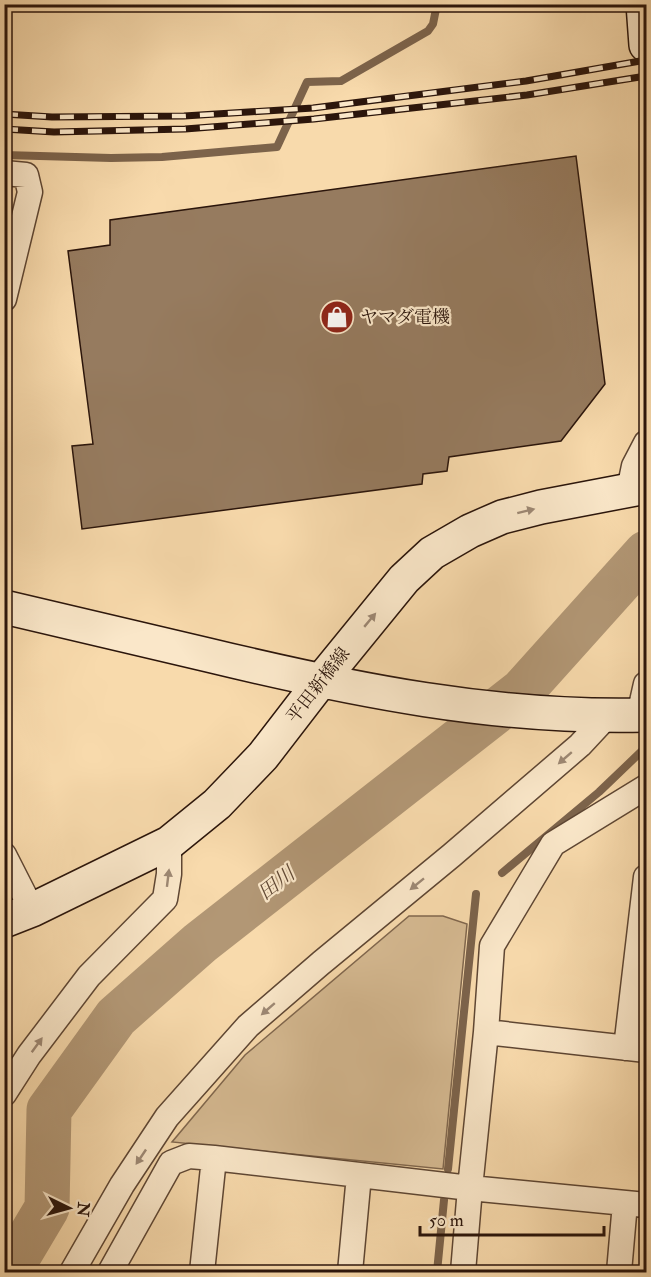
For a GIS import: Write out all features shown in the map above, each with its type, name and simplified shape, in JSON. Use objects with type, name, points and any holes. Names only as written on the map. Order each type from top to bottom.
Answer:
[{"type":"main road","points":[[643,4],[646,45]]},
{"type":"main road","name":"平田新橋線","points":[[18,916],[170,843],[217,804],[263,756],[320,681],[404,579],[432,553],[470,531],[502,517],[540,507],[638,488]]},
{"type":"main road","points":[[4,607],[320,681],[399,696],[483,709],[602,716],[643,715]]},
{"type":"street","points":[[4,173],[26,175],[30,192],[4,299]]},
{"type":"street","points":[[638,488],[634,466],[646,443]]},
{"type":"street","points":[[643,715],[646,684]]},
{"type":"street","points":[[72,1272],[122,1185],[167,1117],[248,1026],[580,745],[602,716]]},
{"type":"street","points":[[463,1272],[492,946],[554,844],[646,787]]},
{"type":"street","points":[[4,1094],[29,1055],[89,976],[165,899],[170,843]]},
{"type":"street","points":[[4,855],[18,916]]},
{"type":"street","points":[[486,1032],[636,1049],[646,877]]},
{"type":"street","points":[[110,1272],[171,1163],[189,1156],[470,1188],[636,1204],[619,1272]]},
{"type":"street","points":[[202,1272],[214,1158]]},
{"type":"street","points":[[350,1272],[359,1175]]},
{"type":"shaded area","points":[[409,916],[443,916],[467,924],[443,1169],[172,1142],[245,1055]]},
{"type":"building","name":"ヤマダ電機","points":[[576,156],[605,384],[561,441],[449,457],[447,471],[423,474],[422,484],[82,529],[72,446],[93,444],[68,251],[110,245],[110,220]]},
{"type":"waterway","points":[[4,155],[162,157],[277,147],[307,82],[341,81],[428,31],[433,24],[437,4]]},
{"type":"waterway","name":"田川","points":[[9,1272],[47,1208],[49,1110],[116,1017],[200,943],[522,691],[646,553]]},
{"type":"waterway","points":[[502,873],[599,792],[646,747]]},
{"type":"waterway","points":[[448,1169],[476,894]]},
{"type":"waterway","points":[[437,1272],[444,1200]]},
{"type":"railway","points":[[4,114],[52,117],[184,116],[313,108],[526,81],[646,60]]},
{"type":"railway","points":[[4,129],[54,132],[185,129],[314,119],[527,95],[646,76]]},
{"type":"place","name":"ヤマダ電機","points":[[337,317]]}]
